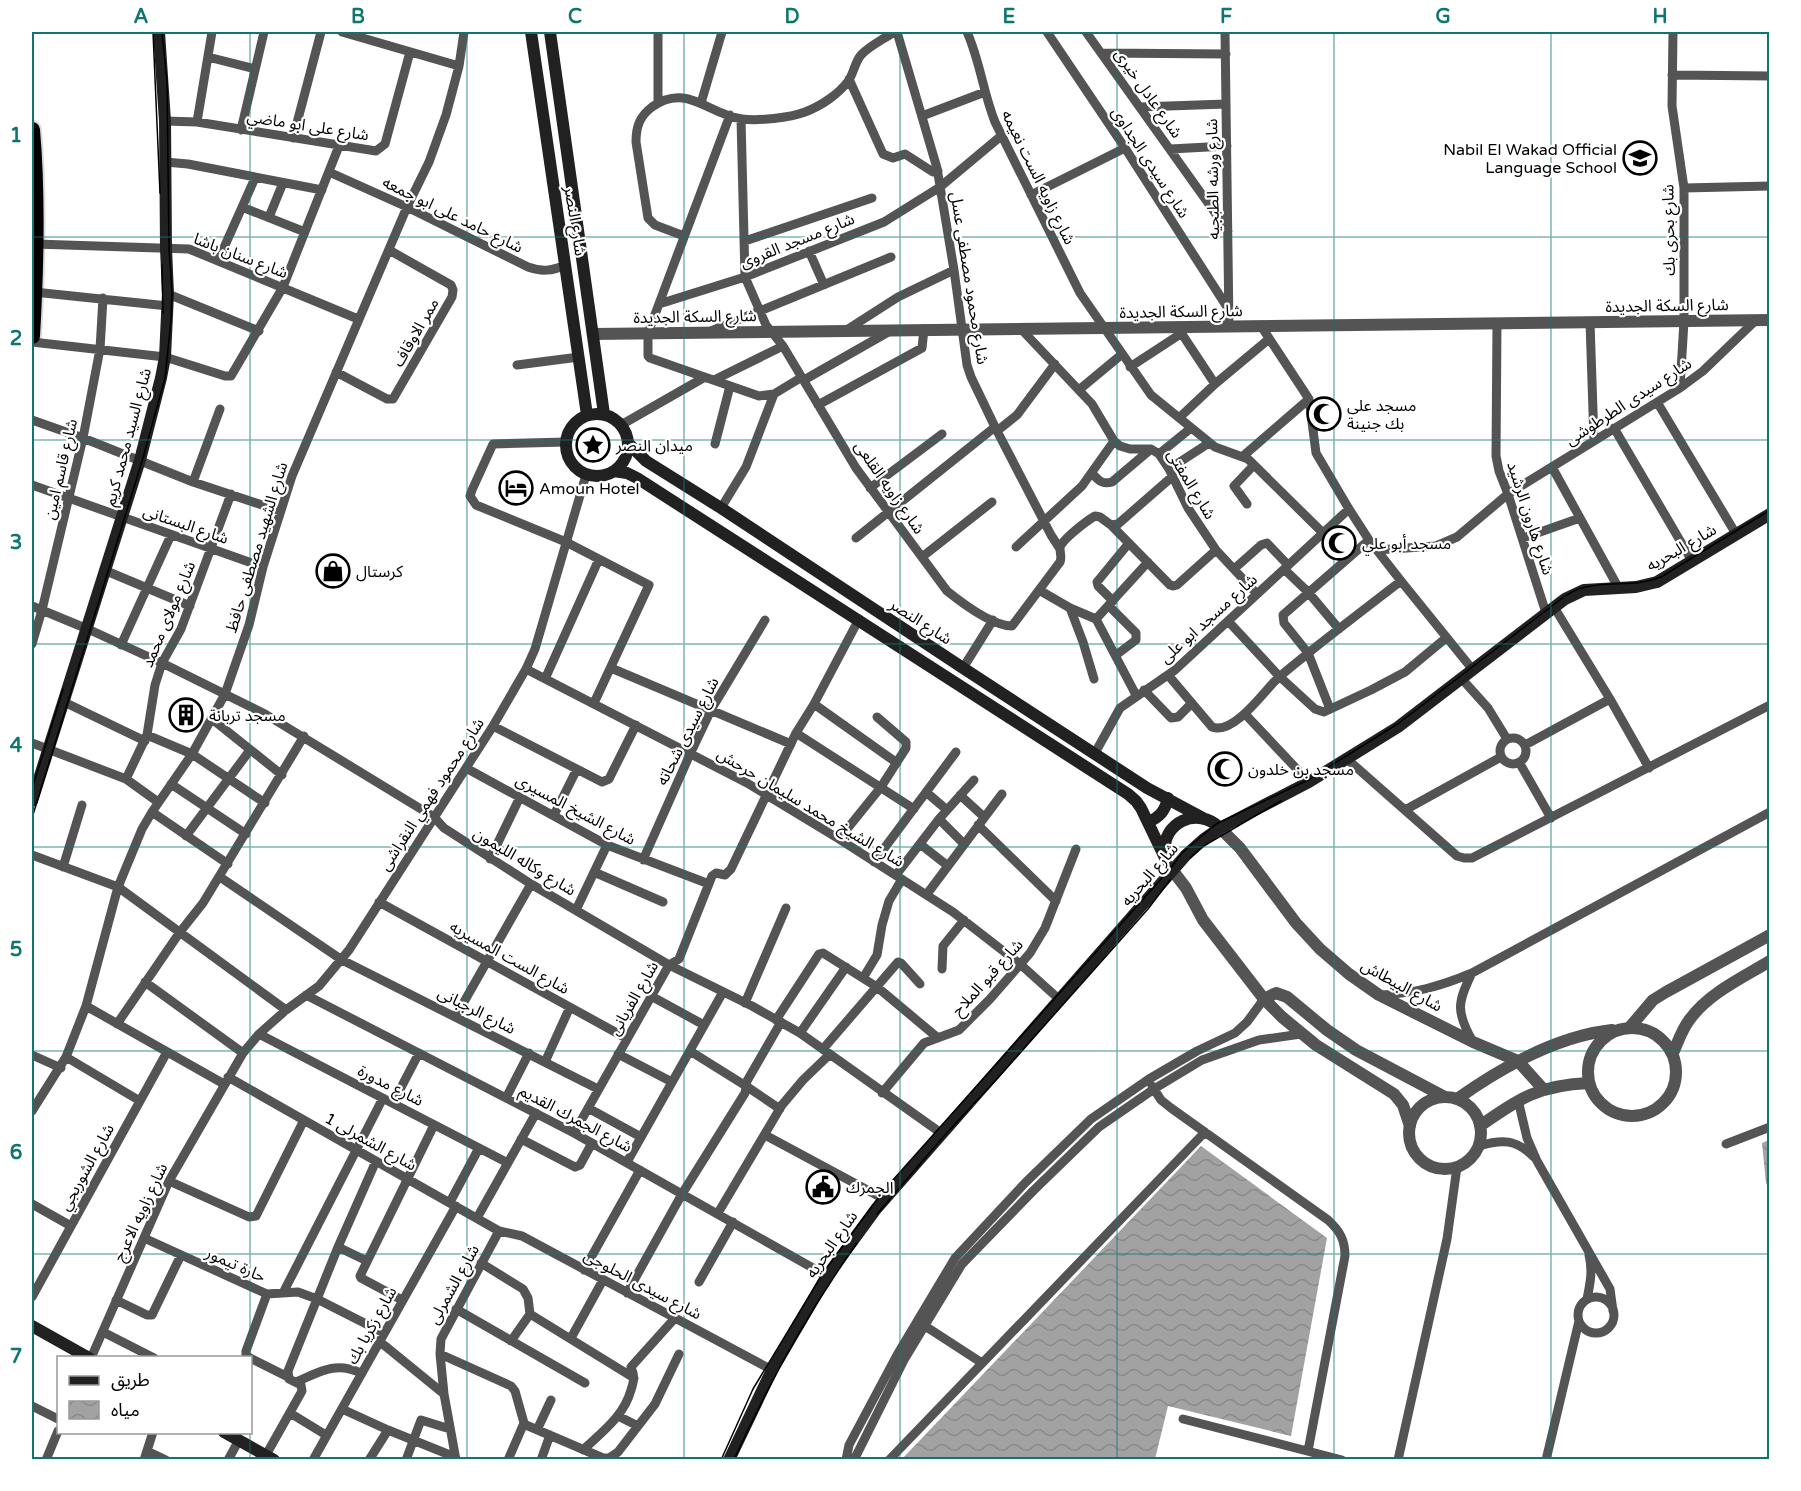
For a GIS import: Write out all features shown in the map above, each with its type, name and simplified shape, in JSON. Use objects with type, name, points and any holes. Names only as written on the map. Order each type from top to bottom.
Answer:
[{"type":"highway","points":[[32,130],[36,244],[32,336]]},
{"type":"main road","name":"شارع السيد محمد كريم","points":[[32,801],[140,460],[165,357],[168,300],[165,121],[159,32]]},
{"type":"main road","name":"شارع النصر","points":[[531,32],[587,415]]},
{"type":"main road","name":"شارع النصر","points":[[550,32],[604,414]]},
{"type":"main road","points":[[604,414],[616,420],[626,434],[628,443],[625,459],[614,471],[601,477],[586,475],[577,470],[566,453],[568,434],[579,419],[587,415],[604,414]]},
{"type":"main road","name":"شارع النصر","points":[[628,443],[646,461],[1147,788],[1209,819],[1221,828]]},
{"type":"main road","name":"شارع النصر","points":[[614,471],[637,478],[1128,794],[1136,801],[1166,860],[1177,876]]},
{"type":"main road","name":"شارع البحريه","points":[[729,1460],[772,1370],[827,1276],[884,1199],[1060,1000],[1177,876],[1186,855],[1199,843],[1221,828],[1309,782],[1400,726],[1565,599],[1584,590],[1650,585],[1770,514]]},
{"type":"main road","points":[[1148,822],[1162,814],[1168,798]]},
{"type":"main road","points":[[1166,860],[1164,850],[1169,832],[1184,820],[1193,817],[1203,818]]},
{"type":"main road","points":[[32,1326],[86,1356]]},
{"type":"main road","points":[[228,1434],[270,1457]]},
{"type":"street","points":[[197,122],[212,32]]},
{"type":"street","points":[[241,130],[264,32]]},
{"type":"street","points":[[293,138],[321,32]]},
{"type":"street","points":[[342,32],[459,66]]},
{"type":"street","name":"شارع الشهيد مصطفى حافظ","points":[[32,1111],[61,1068],[86,1006],[118,887],[142,829],[192,753],[225,694],[249,625],[263,567],[292,476],[358,319],[429,162],[446,115],[459,66],[464,32]]},
{"type":"street","points":[[657,103],[658,32]]},
{"type":"street","points":[[701,103],[722,32]]},
{"type":"street","points":[[684,236],[655,225],[646,214],[636,142],[636,131],[644,113],[657,103],[672,98],[685,98],[741,119],[778,118],[805,112],[828,100],[849,79],[861,54],[896,32]]},
{"type":"street","name":"شارع محمود مصطفى عسل","points":[[896,32],[938,171],[969,371],[1044,523],[1060,549]]},
{"type":"street","name":"شارع زاويه الست نعيمه","points":[[967,32],[976,52],[988,106],[1001,136],[1080,293],[1121,355],[1151,395],[1209,443],[1242,457],[1254,465],[1323,533]]},
{"type":"street","name":"شارع سيدى الجداوى","points":[[1047,32],[1229,310]]},
{"type":"street","name":"شارع عادل خيرى","points":[[1086,32],[1228,231]]},
{"type":"street","name":"شارع ورشه الطبجيه","points":[[1225,32],[1229,326]]},
{"type":"street","name":"شارع بحرى بك","points":[[1674,32],[1672,106],[1684,188],[1684,321],[1680,388]]},
{"type":"street","name":"شارع على ابو ماضي","points":[[165,121],[197,122],[376,151],[385,144],[410,52]]},
{"type":"street","points":[[1101,53],[1226,54]]},
{"type":"street","points":[[208,57],[255,69]]},
{"type":"street","points":[[1672,75],[1770,76]]},
{"type":"street","points":[[849,79],[883,154],[893,158],[905,154],[933,171],[938,171]]},
{"type":"street","points":[[922,116],[985,92]]},
{"type":"street","points":[[1140,107],[1226,104]]},
{"type":"street","points":[[730,115],[648,333],[650,358],[759,396],[774,394],[892,330]]},
{"type":"street","points":[[741,119],[745,277]]},
{"type":"street","name":"شارع مسجد القروى","points":[[658,304],[745,277],[884,222],[940,187],[1001,136]]},
{"type":"street","points":[[32,342],[165,357],[230,377],[284,287],[339,146]]},
{"type":"street","points":[[1170,149],[1227,146]]},
{"type":"street","points":[[1031,195],[1125,148]]},
{"type":"street","points":[[165,162],[188,164],[322,190]]},
{"type":"street","name":"شارع حامد على ابو جمعه","points":[[329,172],[407,207],[528,267],[548,271],[566,265]]},
{"type":"street","points":[[218,261],[255,178]]},
{"type":"street","points":[[269,217],[283,183]]},
{"type":"street","points":[[1684,188],[1770,186]]},
{"type":"street","points":[[744,241],[872,198]]},
{"type":"street","points":[[242,207],[305,232]]},
{"type":"street","name":"شارع سنان باشا","points":[[36,244],[189,249],[358,319]]},
{"type":"street","name":"ممر الاوقاف","points":[[336,372],[387,399],[393,399],[452,297],[451,285],[389,250]]},
{"type":"street","points":[[809,251],[824,285]]},
{"type":"street","points":[[706,333],[891,257]]},
{"type":"street","points":[[845,331],[898,297],[954,270]]},
{"type":"street","name":"شارع زاويه القلعى","points":[[745,277],[766,325],[783,346],[856,468],[947,591],[1006,626],[1014,624],[1039,590]]},
{"type":"street","points":[[34,292],[103,298],[168,300],[259,331]]},
{"type":"street","name":"شارع قاسم امين","points":[[32,644],[83,438],[100,349],[103,298]]},
{"type":"street","name":"شارع السكة الجديدة","points":[[593,334],[924,329],[1180,330],[1229,326],[1770,320]]},
{"type":"street","name":"شارع سيدى الطرطوشى","points":[[1377,550],[1436,546],[1457,537],[1509,494],[1680,388],[1703,371],[1755,321]]},
{"type":"street","points":[[1590,322],[1594,441]]},
{"type":"street","name":"شارع هارون الرشيد","points":[[1497,323],[1496,456],[1499,471],[1550,610],[1610,699],[1649,768]]},
{"type":"street","points":[[1261,326],[1309,399],[1316,453],[1349,509],[1369,540],[1473,670]]},
{"type":"street","points":[[818,405],[922,348],[924,329]]},
{"type":"street","points":[[1016,547],[1082,486],[1114,441],[1096,409],[1080,389],[1021,329]]},
{"type":"street","points":[[1130,367],[1180,330],[1215,384]]},
{"type":"street","points":[[1179,418],[1215,384],[1269,339]]},
{"type":"street","points":[[714,380],[783,346]]},
{"type":"street","points":[[1080,389],[1121,355]]},
{"type":"street","points":[[517,365],[579,357]]},
{"type":"street","points":[[856,538],[1017,415],[1055,364]]},
{"type":"street","points":[[621,425],[705,377]]},
{"type":"street","points":[[715,444],[730,386]]},
{"type":"street","points":[[721,508],[746,467],[774,394]]},
{"type":"street","points":[[1242,457],[1309,399]]},
{"type":"street","points":[[1657,402],[1736,534]]},
{"type":"street","points":[[193,482],[220,409]]},
{"type":"street","points":[[32,420],[193,482],[280,511]]},
{"type":"street","points":[[1092,473],[1099,481],[1112,482],[1191,428]]},
{"type":"street","points":[[1614,428],[1692,561]]},
{"type":"street","points":[[870,488],[942,434]]},
{"type":"street","name":"شارع المفتى","points":[[1114,441],[1130,449],[1155,451],[1171,472],[1188,508],[1216,550],[1257,594]]},
{"type":"street","points":[[566,442],[494,444],[470,493],[473,502],[566,542],[649,585],[594,703]]},
{"type":"street","points":[[1111,525],[1118,524],[1171,472],[1209,443]]},
{"type":"street","points":[[1246,504],[1234,486],[1254,465]]},
{"type":"street","points":[[1552,467],[1618,587]]},
{"type":"street","name":"شارع محمود فهمي النقراشى","points":[[226,1080],[243,1053],[259,1034],[286,1010],[319,986],[342,960],[493,726],[535,649],[586,475]]},
{"type":"street","name":"شارع البستانى","points":[[32,485],[263,567]]},
{"type":"street","name":"شارع مولاى محمد","points":[[126,779],[146,738],[155,685],[162,663],[181,629],[231,494]]},
{"type":"street","points":[[922,557],[992,502]]},
{"type":"street","name":"شارع مسجد ابو على","points":[[1095,753],[1120,708],[1168,675],[1349,509]]},
{"type":"street","points":[[1192,703],[1178,717],[1171,718],[1140,693],[1096,618],[1070,608],[1039,590],[1062,559],[1060,549],[1062,543],[1093,517],[1100,517],[1111,525],[1173,586],[1177,585],[1216,550]]},
{"type":"street","points":[[1523,538],[1580,518]]},
{"type":"street","points":[[121,645],[171,535]]},
{"type":"street","points":[[1330,709],[1308,653],[1282,618],[1308,592],[1369,540]]},
{"type":"street","points":[[1116,655],[1136,640],[1137,636],[1097,582],[1129,543]]},
{"type":"street","points":[[1234,569],[1261,545],[1267,543],[1339,629]]},
{"type":"street","points":[[545,679],[599,560]]},
{"type":"street","points":[[1096,618],[1148,562]]},
{"type":"street","points":[[104,570],[190,606]]},
{"type":"street","points":[[1168,675],[1212,727],[1217,729],[1245,714],[1279,676],[1401,581]]},
{"type":"street","name":"شارع وكاله الليمون","points":[[32,606],[162,663],[304,736],[434,817],[444,828],[531,884],[669,965],[800,1033],[941,1133]]},
{"type":"street","points":[[1070,608],[1094,679]]},
{"type":"street","points":[[709,884],[714,874],[725,875],[731,869],[796,733],[859,619]]},
{"type":"street","name":"شارع سيدى شحاته","points":[[643,860],[711,710],[765,620]]},
{"type":"street","points":[[963,668],[993,620]]},
{"type":"street","points":[[1228,621],[1279,676],[1315,709],[1324,712],[1405,672],[1446,638]]},
{"type":"street","points":[[611,668],[791,744]]},
{"type":"street","name":"شارع الشيخ محمد سليمان حرحش","points":[[526,669],[767,794],[927,894],[964,920],[1020,964],[1060,1000]]},
{"type":"street","points":[[1461,678],[1488,708],[1507,739]]},
{"type":"street","points":[[1525,744],[1610,699]]},
{"type":"street","points":[[64,702],[146,738],[192,753],[265,803]]},
{"type":"street","points":[[814,704],[897,763]]},
{"type":"street","points":[[1347,759],[1457,856],[1472,858],[1770,705]]},
{"type":"street","points":[[1245,714],[1309,782]]},
{"type":"street","points":[[839,839],[881,787],[907,745],[877,717]]},
{"type":"street","points":[[212,719],[282,775]]},
{"type":"street","points":[[493,726],[603,782],[607,781],[636,725]]},
{"type":"street","points":[[796,733],[914,809]]},
{"type":"street","points":[[117,1024],[220,877],[304,736]]},
{"type":"street","points":[[1514,737],[1525,744],[1524,758],[1519,762],[1512,764],[1506,762],[1502,757],[1500,750],[1507,739],[1514,737]]},
{"type":"street","points":[[32,743],[126,779],[158,802]]},
{"type":"street","points":[[186,836],[250,750]]},
{"type":"street","points":[[874,862],[956,752]]},
{"type":"street","points":[[1405,810],[1502,757]]},
{"type":"street","points":[[1519,762],[1551,818]]},
{"type":"street","name":"شارع الشيخ المسيرى","points":[[466,768],[607,845],[709,884]]},
{"type":"street","points":[[554,815],[577,769]]},
{"type":"street","points":[[863,978],[877,955],[882,925],[899,877],[939,819],[974,780]]},
{"type":"street","points":[[171,784],[246,834]]},
{"type":"street","points":[[926,792],[947,810]]},
{"type":"street","points":[[927,894],[1002,794]]},
{"type":"street","points":[[960,795],[984,817]]},
{"type":"street","points":[[490,859],[520,797]]},
{"type":"street","points":[[63,867],[82,805]]},
{"type":"street","points":[[152,812],[228,864]]},
{"type":"street","points":[[1379,995],[1430,989],[1472,973],[1770,812]]},
{"type":"street","points":[[939,819],[964,844]]},
{"type":"street","points":[[978,825],[1056,901]]},
{"type":"street","name":"شارع البيطاش","points":[[1221,828],[1240,848],[1296,923],[1348,974],[1379,995],[1473,1042],[1518,1061]]},
{"type":"street","points":[[920,844],[948,866]]},
{"type":"street","points":[[576,910],[607,845]]},
{"type":"street","name":"شارع قبو الملاح","points":[[882,1093],[924,1043],[959,1030],[1020,964],[1039,940],[1076,849]]},
{"type":"street","points":[[32,855],[118,887],[286,1010]]},
{"type":"street","points":[[594,872],[663,902]]},
{"type":"street","points":[[846,1460],[849,1445],[897,1355],[955,1258],[1026,1182],[1091,1119],[1149,1079],[1197,1051],[1235,1033],[1247,1022],[1263,999],[1275,993],[1287,997],[1314,1020],[1371,1058],[1468,1105],[1476,1114],[1480,1126],[1479,1146],[1474,1155],[1457,1167],[1445,1169],[1433,1167],[1422,1160],[1414,1150],[1410,1138],[1410,1126],[1403,1105],[1394,1094],[1331,1056],[1301,1034],[1263,999],[1203,920],[1177,876]]},
{"type":"street","name":"شارع الرجبانى","points":[[220,877],[342,960],[598,1089]]},
{"type":"street","points":[[456,1016],[531,884]]},
{"type":"street","name":"شارع الفريانى","points":[[574,1132],[669,965],[677,961],[680,956],[709,884]]},
{"type":"street","name":"شارع الست المسيريه","points":[[379,902],[627,1038]]},
{"type":"street","points":[[745,1003],[786,908]]},
{"type":"street","points":[[942,969],[943,946],[964,920]]},
{"type":"street","points":[[1630,1027],[1653,1000],[1770,935]]},
{"type":"street","points":[[627,1293],[682,1194],[745,1093],[747,1081],[819,954],[825,953],[877,987],[938,1038]]},
{"type":"street","points":[[1673,1053],[1688,1021],[1699,1008],[1712,997],[1770,961]]},
{"type":"street","points":[[718,1213],[780,1108],[877,987],[900,962],[920,984]]},
{"type":"street","points":[[800,1033],[846,967]]},
{"type":"street","points":[[1472,973],[1462,992],[1460,1009],[1464,1026],[1473,1042]]},
{"type":"street","points":[[145,982],[243,1053]]},
{"type":"street","points":[[627,1162],[723,992]]},
{"type":"street","name":"شارع الجمرك القديم","points":[[306,995],[574,1132],[827,1276]]},
{"type":"street","points":[[651,996],[704,1025]]},
{"type":"street","name":"شارع الشمرلى 1","points":[[86,1006],[167,1052],[304,1120],[499,1231]]},
{"type":"street","points":[[545,1062],[570,1007]]},
{"type":"street","points":[[1410,1126],[1414,1114],[1422,1105],[1433,1099],[1451,1098],[1518,1061],[1581,1035],[1630,1027],[1643,1028],[1655,1034],[1673,1053],[1677,1071],[1675,1084],[1662,1105],[1651,1112],[1632,1116],[1614,1112],[1602,1105],[1594,1095],[1589,1083],[1590,1057],[1600,1041],[1616,1030]]},
{"type":"street","name":"شارع مدورة","points":[[259,1034],[508,1163]]},
{"type":"street","points":[[855,1460],[904,1360],[962,1264],[1099,1127],[1154,1089],[1202,1060],[1243,1045],[1301,1034]]},
{"type":"street","points":[[690,1051],[780,1108]]},
{"type":"street","name":"شارع الشوربجي","points":[[32,1297],[167,1052]]},
{"type":"street","points":[[393,1103],[419,1053]]},
{"type":"street","points":[[506,1098],[529,1053]]},
{"type":"street","points":[[618,1054],[672,1082]]},
{"type":"street","points":[[32,1055],[61,1068]]},
{"type":"street","points":[[66,1057],[140,1101]]},
{"type":"street","points":[[1518,1061],[1544,1090]]},
{"type":"street","points":[[1149,1079],[1161,1100],[1328,1220],[1342,1236],[1345,1256],[1308,1451]]},
{"type":"street","name":"شارع زاويه الاعرج","points":[[91,1356],[169,1181],[226,1080]]},
{"type":"street","points":[[1480,1126],[1518,1100],[1567,1084],[1589,1083]]},
{"type":"street","points":[[283,1293],[383,1098]]},
{"type":"street","points":[[1518,1100],[1527,1138],[1538,1161],[1610,1289],[1613,1311],[1613,1322],[1610,1327],[1599,1333],[1586,1331],[1579,1321]]},
{"type":"street","points":[[588,1108],[641,1137]]},
{"type":"street","points":[[477,1218],[536,1113]]},
{"type":"street","points":[[169,1181],[249,1217],[256,1216],[304,1120]]},
{"type":"street","points":[[402,1300],[361,1278],[361,1274],[434,1125]]},
{"type":"street","points":[[1726,1144],[1770,1127]]},
{"type":"street","points":[[889,1460],[1205,1132]]},
{"type":"street","points":[[765,1135],[884,1199]]},
{"type":"street","points":[[521,1139],[575,1167],[580,1165],[592,1143]]},
{"type":"street","points":[[1479,1146],[1494,1141],[1506,1141],[1518,1145],[1538,1161]]},
{"type":"street","name":"شارع زكريا بك","points":[[313,1460],[402,1300],[453,1204],[479,1148]]},
{"type":"street","points":[[292,1380],[288,1371],[338,1247],[376,1161]]},
{"type":"street","points":[[1398,1460],[1447,1239],[1457,1167]]},
{"type":"street","points":[[584,1270],[640,1170]]},
{"type":"street","points":[[1026,1182],[1034,1190]]},
{"type":"street","points":[[32,1205],[70,1226]]},
{"type":"street","points":[[699,1282],[733,1222]]},
{"type":"street","name":"شارع سيدى الحلوجى","points":[[499,1231],[522,1236],[772,1370]]},
{"type":"street","name":"شارع الشمرلى","points":[[456,1458],[444,1394],[440,1354],[442,1333],[499,1231]]},
{"type":"street","name":"حارة تيمور","points":[[144,1238],[267,1294],[298,1292],[317,1299],[382,1337],[444,1394]]},
{"type":"street","points":[[338,1247],[367,1261]]},
{"type":"street","points":[[1546,1460],[1579,1321],[1578,1311],[1587,1299],[1591,1265],[1587,1250]]},
{"type":"street","points":[[116,1300],[147,1315],[152,1315],[181,1255]]},
{"type":"street","points":[[481,1263],[523,1289],[528,1298],[530,1314],[511,1341]]},
{"type":"street","points":[[571,1338],[603,1280]]},
{"type":"street","points":[[247,1356],[246,1351],[267,1294]]},
{"type":"street","points":[[1587,1299],[1603,1298],[1608,1301],[1613,1311]]},
{"type":"street","points":[[456,1309],[585,1383]]},
{"type":"street","points":[[530,1314],[634,1378]]},
{"type":"street","points":[[583,1450],[623,1410],[634,1378],[631,1367],[675,1318]]},
{"type":"street","points":[[926,1326],[982,1363]]},
{"type":"street","points":[[103,1332],[150,1356]]},
{"type":"street","points":[[440,1354],[511,1386],[515,1391],[524,1423],[508,1460]]},
{"type":"street","points":[[524,1423],[603,1458],[613,1456],[655,1404],[679,1354]]},
{"type":"street","points":[[252,1359],[301,1385],[303,1390],[270,1457]]},
{"type":"street","points":[[292,1380],[330,1368],[346,1367],[361,1373]]},
{"type":"street","points":[[537,1430],[551,1400]]},
{"type":"street","points":[[32,1406],[57,1418]]},
{"type":"street","points":[[342,1409],[456,1458]]},
{"type":"street","points":[[290,1413],[326,1435]]},
{"type":"street","points":[[618,1416],[638,1426]]},
{"type":"street","points":[[1183,1419],[1342,1460]]},
{"type":"street","points":[[406,1460],[421,1420],[450,1429]]},
{"type":"street","points":[[369,1460],[388,1430]]},
{"type":"street","points":[[46,1460],[57,1433]]},
{"type":"street","points":[[152,1434],[145,1455],[166,1460]]},
{"type":"street","points":[[541,1460],[550,1436]]},
{"type":"street","points":[[228,1460],[238,1440]]},
{"type":"water","points":[[1769,1140],[1769,1189],[1766,1183],[1762,1143]]},
{"type":"water","points":[[1201,1146],[1327,1238],[1291,1436],[1168,1406],[1155,1459],[902,1459]]},
{"type":"tram line","points":[[153,32],[160,193]]},
{"type":"tram line","points":[[32,818],[143,458],[165,378],[172,291],[169,248],[167,82],[162,32]]},
{"type":"tram line","points":[[162,265],[163,313]]},
{"type":"tram line","points":[[721,1460],[753,1389],[823,1273],[884,1190],[1182,853],[1216,824],[1308,780],[1399,723],[1565,596],[1578,589],[1602,584],[1641,582],[1661,577],[1770,510]]},
{"type":"tram line","points":[[32,789],[63,689]]},
{"type":"tram line","points":[[1190,858],[1202,847],[1281,801]]},
{"type":"tram line","points":[[877,1214],[1148,909],[1170,880]]},
{"type":"tram line","points":[[734,1460],[790,1349],[822,1295],[857,1243]]},
{"type":"place","name":"Nabil El Wakad Official Language School","points":[[1640,158]]},
{"type":"place","name":"مسجد على بك جنينة","points":[[1324,414]]},
{"type":"place","name":"ميدان النصر","points":[[593,445]]},
{"type":"place","name":"Amoun Hotel","points":[[516,488]]},
{"type":"place","name":"مسجد أبو علي","points":[[1339,543]]},
{"type":"place","name":"كرستال","points":[[333,571]]},
{"type":"place","name":"مسجد تربانة","points":[[186,715]]},
{"type":"place","name":"مسجد بن خلدون","points":[[1225,769]]},
{"type":"place","name":"الجمرك","points":[[823,1187]]}]
